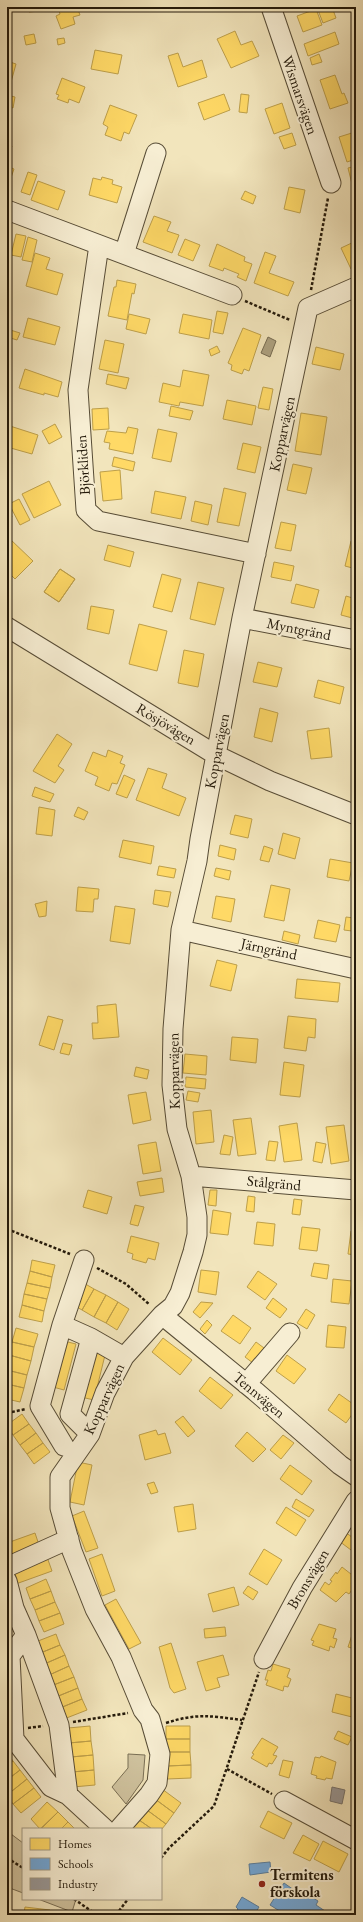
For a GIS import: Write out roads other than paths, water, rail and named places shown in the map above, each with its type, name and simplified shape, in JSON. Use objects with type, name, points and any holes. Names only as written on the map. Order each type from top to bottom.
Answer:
[{"type":"street","name":"Wismarsvägen","points":[[270,7],[331,183]]},
{"type":"street","points":[[124,254],[156,154]]},
{"type":"street","points":[[7,210],[232,295]]},
{"type":"street","name":"Björkliden","points":[[99,245],[78,390],[86,510],[98,521],[256,554]]},
{"type":"street","name":"Kopparvägen","points":[[120,1828],[149,1795],[157,1783],[160,1754],[150,1719],[143,1710],[120,1656],[95,1609],[69,1539],[60,1508],[60,1477],[90,1434],[106,1393],[124,1357],[172,1306],[180,1293],[193,1252],[197,1235],[197,1218],[191,1176],[177,1129],[172,1085],[173,1029],[181,930],[197,861],[242,618],[306,316],[356,287]]},
{"type":"street","name":"Myntgränd","points":[[242,618],[356,640]]},
{"type":"street","name":"Rösjövägen","points":[[7,627],[216,755],[270,781],[356,815]]},
{"type":"street","name":"Järngränd","points":[[181,930],[356,969]]},
{"type":"street","name":"Stålgränd","points":[[191,1176],[356,1190]]},
{"type":"street","points":[[84,1260],[62,1325],[40,1406],[59,1440],[70,1414],[91,1338]]},
{"type":"street","name":"Tennvägen","points":[[162,1315],[246,1384],[340,1465],[356,1476]]},
{"type":"street","points":[[62,1325],[91,1338],[124,1357]]},
{"type":"street","points":[[246,1384],[290,1333]]},
{"type":"street","points":[[70,1414],[90,1434]]},
{"type":"street","name":"Bronsvägen","points":[[264,1659],[302,1588],[356,1501]]},
{"type":"street","points":[[7,1567],[69,1539]]},
{"type":"street","points":[[7,1581],[10,1608],[26,1636],[59,1725],[68,1795]]},
{"type":"street","points":[[26,1636],[10,1656],[14,1739],[51,1787],[68,1795],[104,1828]]},
{"type":"street","points":[[284,1801],[356,1840]]},
{"type":"place","name":"Termitens förskola","points":[[262,1884]]}]
